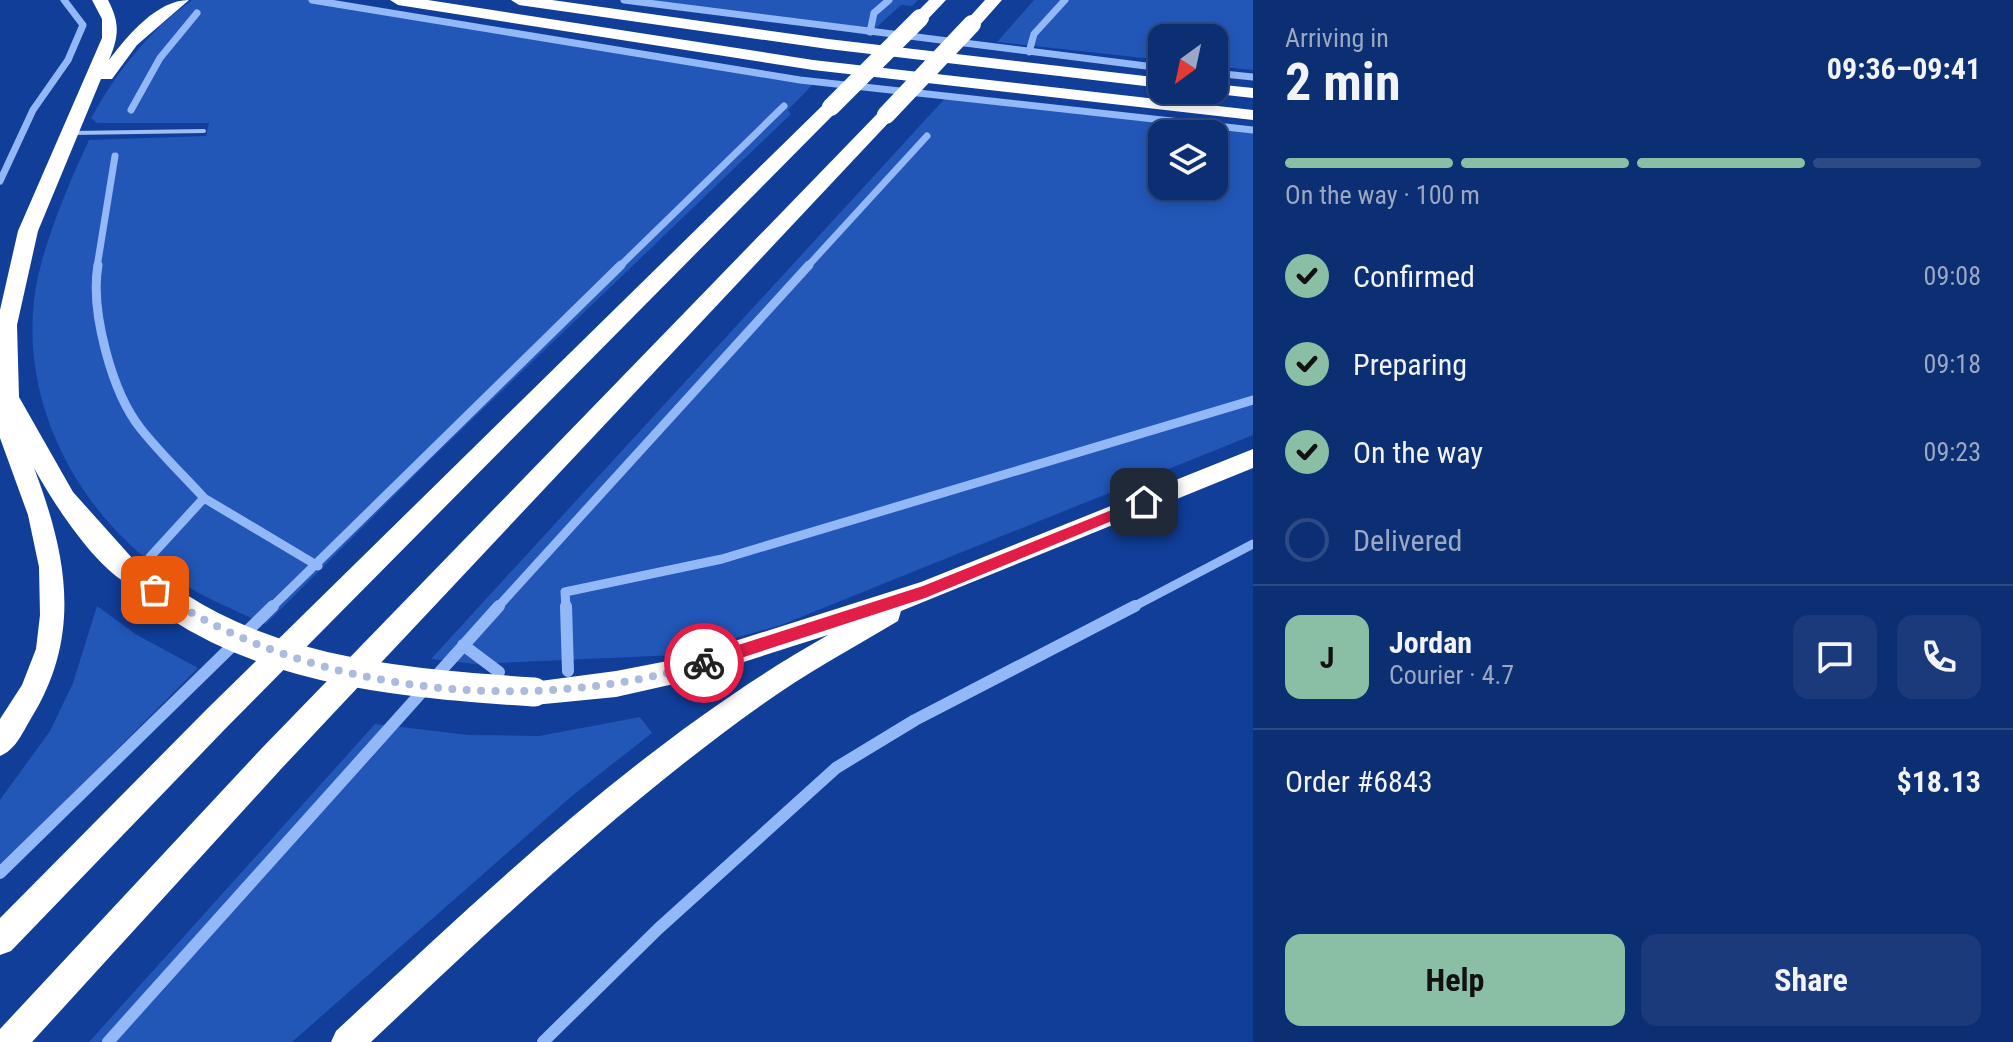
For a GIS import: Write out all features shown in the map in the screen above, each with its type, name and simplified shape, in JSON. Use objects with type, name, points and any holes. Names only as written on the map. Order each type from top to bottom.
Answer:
[{"type":"highway","points":[[0,743],[33,692],[49,649],[53,615],[51,567],[40,515],[8,429],[7,325],[28,231],[110,38],[110,19],[100,0]]},
{"type":"highway","points":[[398,0],[813,65],[1253,115]]},
{"type":"highway","points":[[519,0],[828,44],[1148,81]]},
{"type":"highway","points":[[0,940],[207,728],[938,0]]},
{"type":"highway","points":[[10,1042],[272,758],[994,0]]},
{"type":"highway","points":[[78,112],[131,42],[179,2]]},
{"type":"highway","points":[[1228,90],[1253,93]]},
{"type":"highway","points":[[8,390],[40,462],[71,511],[100,544],[138,578],[213,626],[315,664],[426,685],[534,692],[616,684],[678,671],[925,592],[1253,458]]},
{"type":"highway","points":[[347,1042],[566,842],[679,750],[755,693],[925,592]]},
{"type":"lane","points":[[69,133],[204,131]]},
{"type":"shaded area","points":[[192,0],[322,0],[817,80],[788,110],[791,114],[434,456],[266,624],[176,580],[119,534],[71,470],[53,434],[41,396],[34,356],[33,316],[38,276],[60,207],[89,140],[206,136],[209,123],[97,123],[91,118],[135,53]]},
{"type":"shaded area","points":[[637,0],[918,0],[912,6],[901,5],[868,35]]},
{"type":"shaded area","points":[[1034,0],[1253,0],[1253,70],[1228,67],[1228,24],[1148,24],[1148,58],[997,42]]},
{"type":"shaded area","points":[[949,94],[1175,120],[1148,120],[1148,200],[1228,200],[1228,126],[1253,129],[1253,435],[781,625],[676,655],[476,664],[431,659]]},
{"type":"shaded area","points":[[97,606],[137,635],[198,668],[0,867],[0,800],[50,731],[73,683]]},
{"type":"shaded area","points":[[640,717],[652,733],[573,795],[292,1042],[89,1042],[375,724],[468,735],[539,736]]},
{"type":"waterway","points":[[0,181],[33,110],[68,60],[83,25],[64,0]]},
{"type":"waterway","points":[[312,0],[800,80],[1253,130]]},
{"type":"waterway","points":[[624,0],[870,31]]},
{"type":"waterway","points":[[870,31],[874,13],[889,0]]},
{"type":"waterway","points":[[1029,51],[1034,34],[1065,0]]},
{"type":"waterway","points":[[131,110],[160,58],[197,13]]},
{"type":"waterway","points":[[870,31],[1029,51]]},
{"type":"waterway","points":[[1029,51],[1148,66]]},
{"type":"waterway","points":[[1228,74],[1253,77]]},
{"type":"waterway","points":[[619,267],[784,106]]},
{"type":"waterway","points":[[807,267],[927,136]]},
{"type":"waterway","points":[[97,267],[115,156]]},
{"type":"waterway","points":[[98,265],[96,284],[100,328],[121,395],[141,429],[204,498]]},
{"type":"waterway","points":[[315,564],[621,265]]},
{"type":"waterway","points":[[497,608],[809,265]]},
{"type":"waterway","points":[[566,608],[565,592],[722,559],[1253,400]]},
{"type":"waterway","points":[[150,557],[204,498]]},
{"type":"waterway","points":[[204,498],[315,564]]},
{"type":"waterway","points":[[1131,608],[1253,544]]},
{"type":"waterway","points":[[271,608],[315,564]]},
{"type":"waterway","points":[[0,873],[273,606]]},
{"type":"waterway","points":[[464,645],[499,606]]},
{"type":"waterway","points":[[566,606],[568,671]]},
{"type":"waterway","points":[[543,1042],[658,929],[836,768],[915,720],[1135,606]]},
{"type":"waterway","points":[[108,1042],[464,645]]},
{"type":"waterway","points":[[464,645],[499,672]]},
{"type":"way so far","points":[[155,590],[213,626],[265,649],[370,677],[426,685],[534,692],[616,684],[704,663]]},
{"type":"route","points":[[704,663],[925,592],[1144,502]]}]
